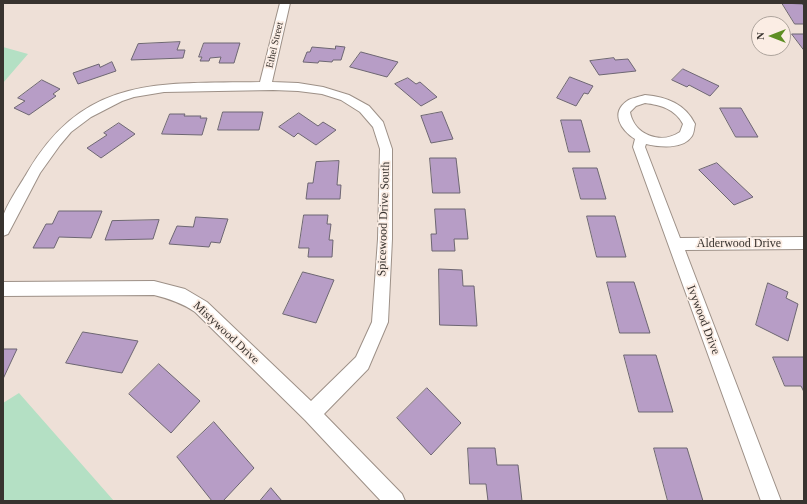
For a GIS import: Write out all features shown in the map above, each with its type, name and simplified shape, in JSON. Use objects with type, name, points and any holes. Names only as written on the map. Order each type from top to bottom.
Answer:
[{"type":"street","name":"Ethel Street","points":[[266,87],[285,3]]},
{"type":"street","name":"Spicewood Drive South","points":[[3,230],[50,147],[63,132],[79,118],[103,104],[121,97],[142,91],[164,88],[266,87],[316,89],[345,98],[360,107],[375,121],[384,138],[386,149],[385,239],[380,322],[362,363],[311,414]]},
{"type":"street","points":[[653,99],[669,104],[682,113],[689,124],[686,135],[676,142],[660,143],[642,138],[629,128],[624,116],[624,111],[627,106],[638,100],[653,99]]},
{"type":"street","name":"Ivywood Drive","points":[[642,138],[640,147],[674,244],[771,501]]},
{"type":"street","name":"Alderwood Drive","points":[[674,244],[804,243]]},
{"type":"street","name":"Mistywood Drive","points":[[3,289],[154,288],[179,294],[191,300],[311,414],[395,501]]},
{"type":"green space","points":[[3,47],[28,54],[3,83]]},
{"type":"green space","points":[[19,393],[114,501],[3,501],[3,403]]},
{"type":"building","points":[[782,3],[802,4],[804,6],[804,24],[795,24]]},
{"type":"building","points":[[792,34],[804,34],[804,50]]},
{"type":"building","points":[[180,42],[177,50],[185,50],[183,58],[131,60],[138,44]]},
{"type":"building","points":[[204,43],[240,43],[234,63],[219,63],[221,57],[210,58],[209,61],[200,61],[202,57],[199,57]]},
{"type":"building","points":[[336,46],[345,47],[341,60],[333,60],[332,62],[319,61],[318,63],[303,62],[307,52],[310,52],[312,47],[335,49]]},
{"type":"building","points":[[361,52],[398,62],[387,77],[350,67]]},
{"type":"building","points":[[614,58],[615,60],[628,59],[636,71],[599,75],[590,61]]},
{"type":"building","points":[[112,62],[116,71],[78,84],[73,73],[99,64],[100,67]]},
{"type":"building","points":[[683,69],[719,86],[710,96],[689,85],[687,87],[672,80]]},
{"type":"building","points":[[570,77],[593,86],[588,94],[584,93],[576,106],[557,98]]},
{"type":"building","points":[[408,78],[416,84],[420,82],[437,97],[421,106],[395,84]]},
{"type":"building","points":[[42,80],[60,89],[53,94],[56,96],[29,115],[14,108],[25,101],[18,98]]},
{"type":"building","points":[[720,108],[741,108],[758,137],[736,137]]},
{"type":"building","points":[[223,112],[263,112],[259,130],[218,130]]},
{"type":"building","points":[[442,112],[453,139],[431,143],[421,116]]},
{"type":"building","points":[[299,113],[318,126],[323,122],[336,130],[316,145],[298,133],[294,137],[279,127]]},
{"type":"building","points":[[170,114],[185,114],[184,116],[201,116],[200,118],[207,118],[202,135],[162,134]]},
{"type":"building","points":[[561,120],[581,120],[590,152],[569,152]]},
{"type":"building","points":[[119,123],[135,134],[101,158],[87,148],[107,135],[104,133]]},
{"type":"building","points":[[430,158],[456,158],[460,193],[433,193]]},
{"type":"building","points":[[339,161],[337,185],[341,185],[340,199],[306,199],[308,183],[313,183],[316,162]]},
{"type":"building","points":[[717,163],[753,197],[734,205],[699,170]]},
{"type":"building","points":[[573,168],[597,168],[606,199],[581,199]]},
{"type":"building","points":[[435,209],[465,209],[468,239],[454,239],[455,251],[432,251],[431,234],[436,234]]},
{"type":"building","points":[[59,211],[102,211],[91,238],[59,237],[54,248],[33,248],[46,224],[52,224]]},
{"type":"building","points":[[304,215],[328,215],[327,224],[331,224],[329,240],[333,240],[332,257],[308,257],[309,248],[299,248]]},
{"type":"building","points":[[587,216],[615,216],[626,257],[597,257]]},
{"type":"building","points":[[196,217],[228,219],[220,243],[211,242],[209,247],[169,244],[177,226],[193,227]]},
{"type":"building","points":[[159,220],[153,239],[105,240],[112,221]]},
{"type":"building","points":[[439,269],[462,270],[463,286],[474,286],[477,326],[440,325]]},
{"type":"building","points":[[303,272],[334,280],[316,323],[283,314]]},
{"type":"building","points":[[607,282],[634,282],[650,333],[620,333]]},
{"type":"building","points":[[768,283],[788,292],[786,298],[798,304],[788,341],[756,325]]},
{"type":"building","points":[[83,332],[138,341],[122,373],[66,363]]},
{"type":"building","points":[[3,349],[17,349],[3,379]]},
{"type":"building","points":[[624,355],[656,355],[673,412],[639,412]]},
{"type":"building","points":[[773,357],[804,357],[804,392],[801,386],[785,386]]},
{"type":"building","points":[[159,364],[200,401],[171,433],[129,394]]},
{"type":"building","points":[[427,388],[461,423],[431,455],[397,418]]},
{"type":"building","points":[[214,422],[254,468],[223,501],[212,501],[177,457]]},
{"type":"building","points":[[468,448],[495,448],[497,465],[518,465],[522,501],[488,501],[486,484],[470,484]]},
{"type":"building","points":[[654,448],[687,448],[703,501],[668,501]]},
{"type":"building","points":[[271,488],[282,501],[260,501]]}]
